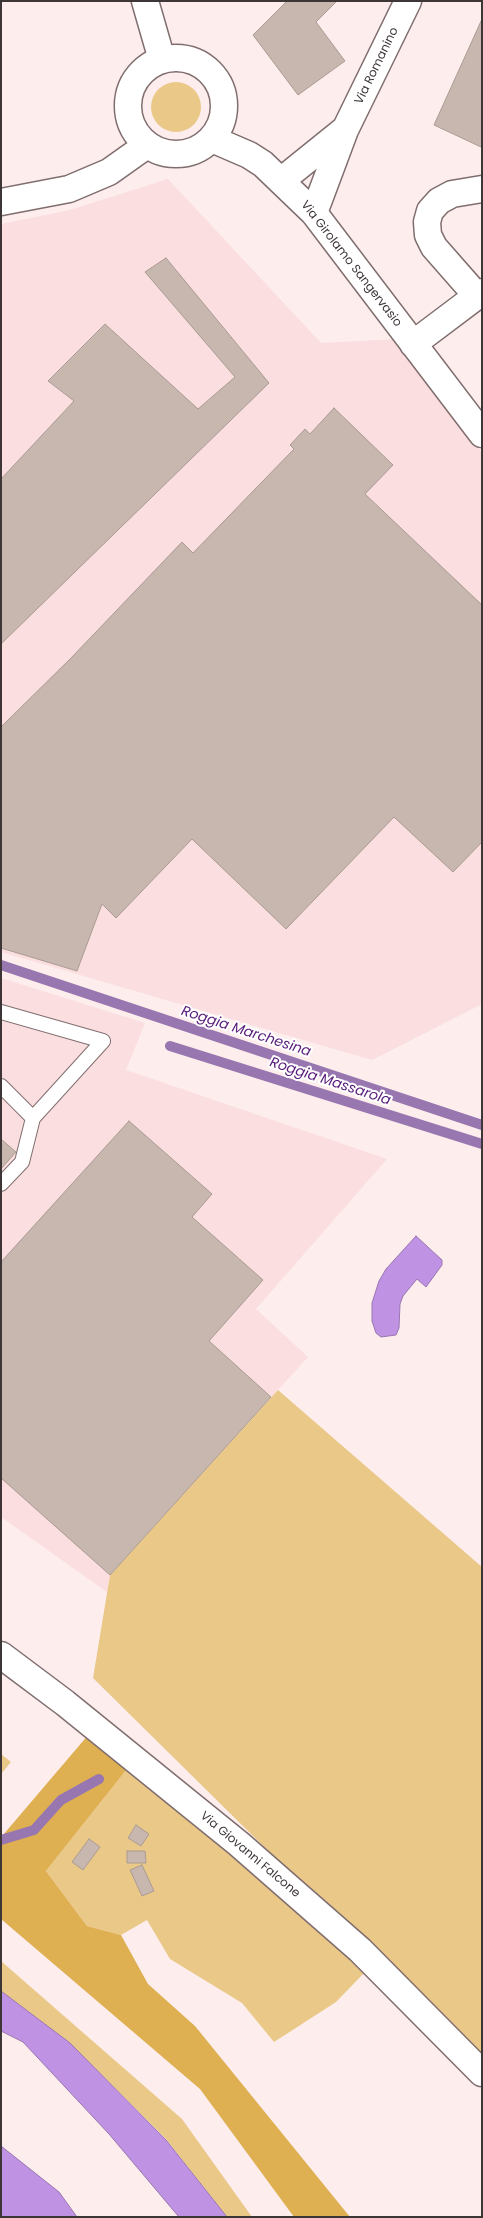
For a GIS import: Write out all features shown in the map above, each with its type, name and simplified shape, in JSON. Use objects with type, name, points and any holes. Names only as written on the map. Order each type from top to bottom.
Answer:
[{"type":"street","points":[[145,1],[162,60]]},
{"type":"street","name":"Via Romanino","points":[[314,213],[345,130],[408,1]]},
{"type":"street","points":[[180,58],[197,63],[205,68],[217,81],[224,106],[221,123],[212,139],[201,148],[188,153],[159,152],[147,145],[133,129],[129,119],[128,98],[131,88],[144,70],[162,60],[180,58]]},
{"type":"street","name":"Via Romanino","points":[[282,180],[345,130]]},
{"type":"street","name":"Via Girolamo Sangervasio","points":[[212,139],[249,155],[282,180],[314,213],[482,434]]},
{"type":"street","points":[[1,202],[69,189],[109,172],[147,145]]},
{"type":"street","points":[[413,344],[479,294],[434,247],[428,235],[427,222],[430,211],[439,200],[452,194],[482,189]]},
{"type":"street","name":"Via Giovanni Falcone","points":[[1,1656],[65,1702],[246,1850],[360,1950],[482,2073]]},
{"type":"lane","points":[[1,1012],[103,1041],[33,1118],[22,1162],[1,1184]]},
{"type":"lane","points":[[1,1086],[33,1118]]},
{"type":"shaded area","points":[[176,82],[194,89],[201,107],[194,125],[176,132],[158,125],[151,107],[158,89]]},
{"type":"shaded area","points":[[168,179],[321,343],[397,339],[482,453],[482,1004],[372,1060],[1,952],[1,224],[70,210]]},
{"type":"shaded area","points":[[1,978],[145,1023],[126,1070],[387,1159],[256,1309],[308,1357],[110,1575],[107,1592],[1,1517]]},
{"type":"shaded area","points":[[416,1236],[442,1260],[442,1265],[426,1287],[417,1279],[403,1296],[400,1304],[399,1328],[396,1335],[381,1337],[376,1333],[372,1321],[372,1303],[379,1281],[386,1269]]},
{"type":"shaded area","points":[[278,1390],[482,1567],[482,2062],[93,1678],[110,1575]]},
{"type":"shaded area","points":[[89,1734],[131,1764],[46,1871],[87,1926],[121,1935],[148,1984],[195,2026],[350,2217],[294,2217],[200,2089],[1,1919],[1,1834],[3,1835]]},
{"type":"shaded area","points":[[1,1754],[11,1762],[1,1774]]},
{"type":"shaded area","points":[[131,1764],[365,1972],[336,2002],[274,2042],[242,2003],[170,1959],[147,1920],[121,1935],[87,1926],[46,1871]]},
{"type":"shaded area","points":[[1,1961],[182,2119],[252,2217],[227,2217],[166,2139],[70,2043],[1,1991]]},
{"type":"shaded area","points":[[1,1991],[70,2043],[166,2140],[227,2217],[179,2217],[109,2134],[23,2042],[1,2031]]},
{"type":"shaded area","points":[[1,2146],[59,2192],[77,2217],[1,2217]]},
{"type":"building","points":[[287,1],[337,1],[316,22],[345,61],[298,95],[253,35]]},
{"type":"building","points":[[482,19],[482,144],[481,147],[434,125]]},
{"type":"building","points":[[166,258],[269,383],[1,644],[1,479],[74,401],[48,381],[105,324],[198,409],[235,377],[145,272]]},
{"type":"building","points":[[334,408],[393,465],[365,494],[482,605],[482,842],[453,872],[394,817],[286,929],[192,839],[116,918],[102,904],[77,971],[1,948],[1,727],[72,657],[182,542],[193,553],[294,449],[290,445],[305,429],[310,434]]},
{"type":"building","points":[[129,1121],[212,1194],[192,1217],[263,1280],[209,1341],[271,1397],[110,1575],[1,1478],[1,1262]]},
{"type":"building","points":[[1,1139],[16,1152],[1,1169]]},
{"type":"building","points":[[136,1825],[149,1834],[141,1846],[128,1838]]},
{"type":"building","points":[[89,1839],[100,1847],[83,1870],[72,1862]]},
{"type":"building","points":[[127,1851],[145,1851],[146,1863],[127,1863]]},
{"type":"building","points":[[142,1865],[154,1891],[142,1896],[130,1870]]},
{"type":"waterway","name":"Roggia Marchesina","points":[[1,965],[482,1125]]},
{"type":"waterway","name":"Roggia Massarola","points":[[170,1046],[482,1144]]},
{"type":"waterway","points":[[1,1840],[34,1830],[61,1800],[99,1779]]}]
